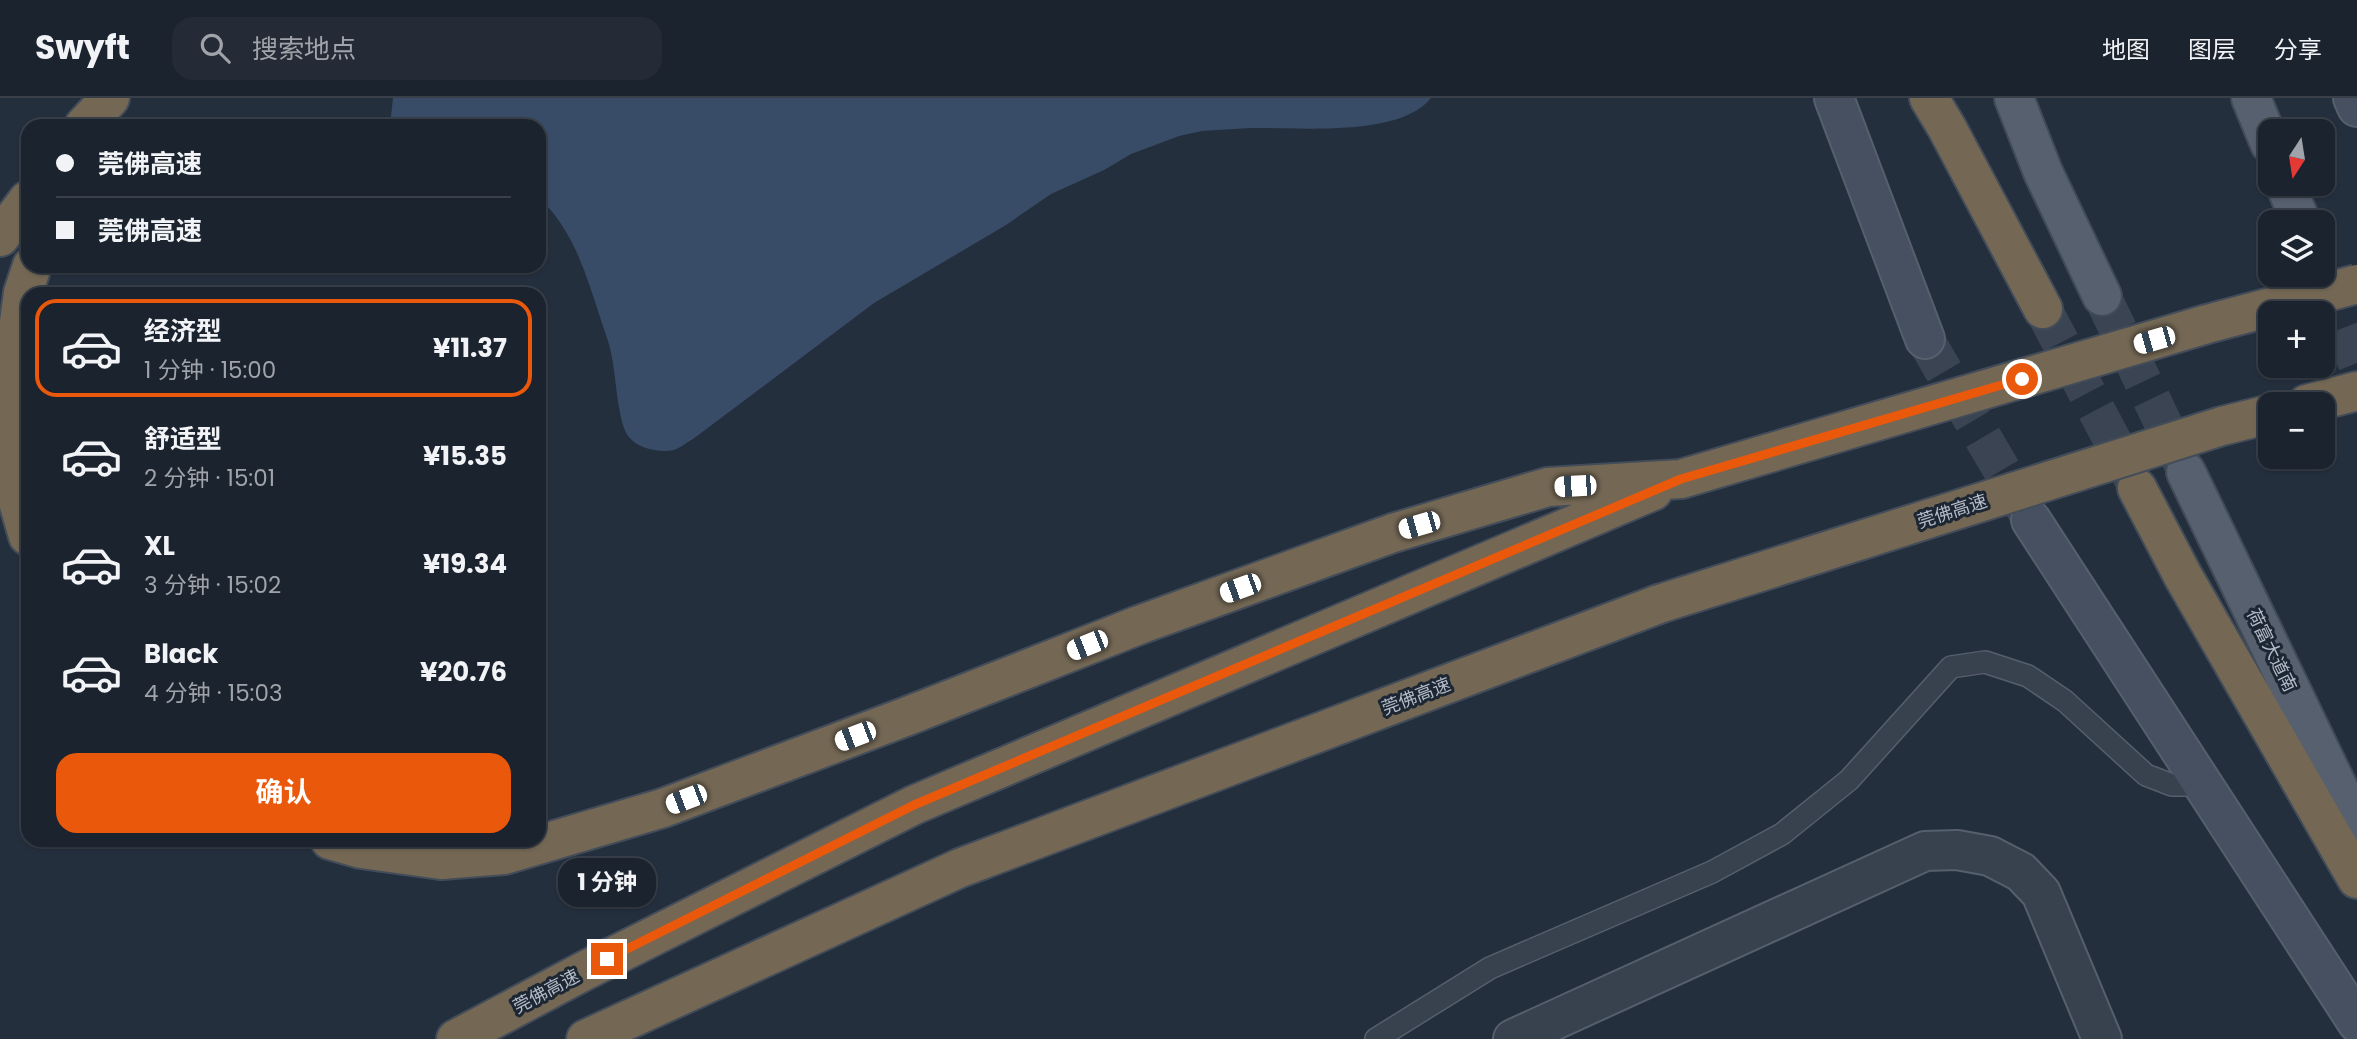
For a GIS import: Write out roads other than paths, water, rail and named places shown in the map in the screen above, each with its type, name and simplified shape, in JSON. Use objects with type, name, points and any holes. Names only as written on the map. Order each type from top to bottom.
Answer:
[{"type":"highway","points":[[90,119],[110,98]]},
{"type":"highway","points":[[1929,98],[2043,309]]},
{"type":"highway","points":[[0,237],[21,209]]},
{"type":"highway","name":"莞佛高速","points":[[456,1039],[584,971],[914,805],[1681,479],[2207,324],[2357,284]]},
{"type":"highway","points":[[21,307],[6,410],[15,491],[21,512]]},
{"type":"highway","points":[[2335,397],[2357,391]]},
{"type":"highway","name":"莞佛高速","points":[[586,1039],[960,868],[1659,604],[2209,430],[2258,417]]},
{"type":"highway","points":[[546,843],[663,808],[1139,625],[1393,533],[1548,487],[1681,479]]},
{"type":"highway","points":[[2137,488],[2183,576],[2357,880]]},
{"type":"highway","points":[[354,847],[440,860],[504,855],[531,847]]},
{"type":"main road","points":[[2014,98],[2043,172],[2102,296]]},
{"type":"main road","points":[[2251,98],[2260,119]]},
{"type":"main road","name":"荷富大道南","points":[[2186,472],[2357,827]]},
{"type":"street","points":[[1834,98],[1925,339]]},
{"type":"street","points":[[2353,98],[2357,107]]},
{"type":"street","points":[[2031,520],[2357,1022]]},
{"type":"street","points":[[1523,1037],[1925,851],[1957,850],[1990,856],[2021,872],[2041,893],[2102,1039]]},
{"type":"lane","points":[[1376,1039],[1490,968],[1712,872],[1782,834],[1849,780],[1951,667],[1985,662],[2028,676],[2065,701],[2146,775],[2172,785],[2203,785]]},
{"type":"water","points":[[393,98],[1431,98],[1416,111],[1372,125],[1319,129],[1250,128],[1202,131],[1179,136],[1131,154],[1104,170],[1051,194],[1006,225],[874,303],[693,439],[674,450],[662,451],[638,445],[625,431],[610,348],[584,269],[570,238],[546,205],[546,119],[391,119]]},
{"type":"tunnel","points":[[2327,287],[2357,363]]},
{"type":"tunnel","points":[[2102,296],[2186,471]]},
{"type":"tunnel","points":[[2043,309],[2137,487]]},
{"type":"tunnel","points":[[1925,339],[2030,518]]}]
